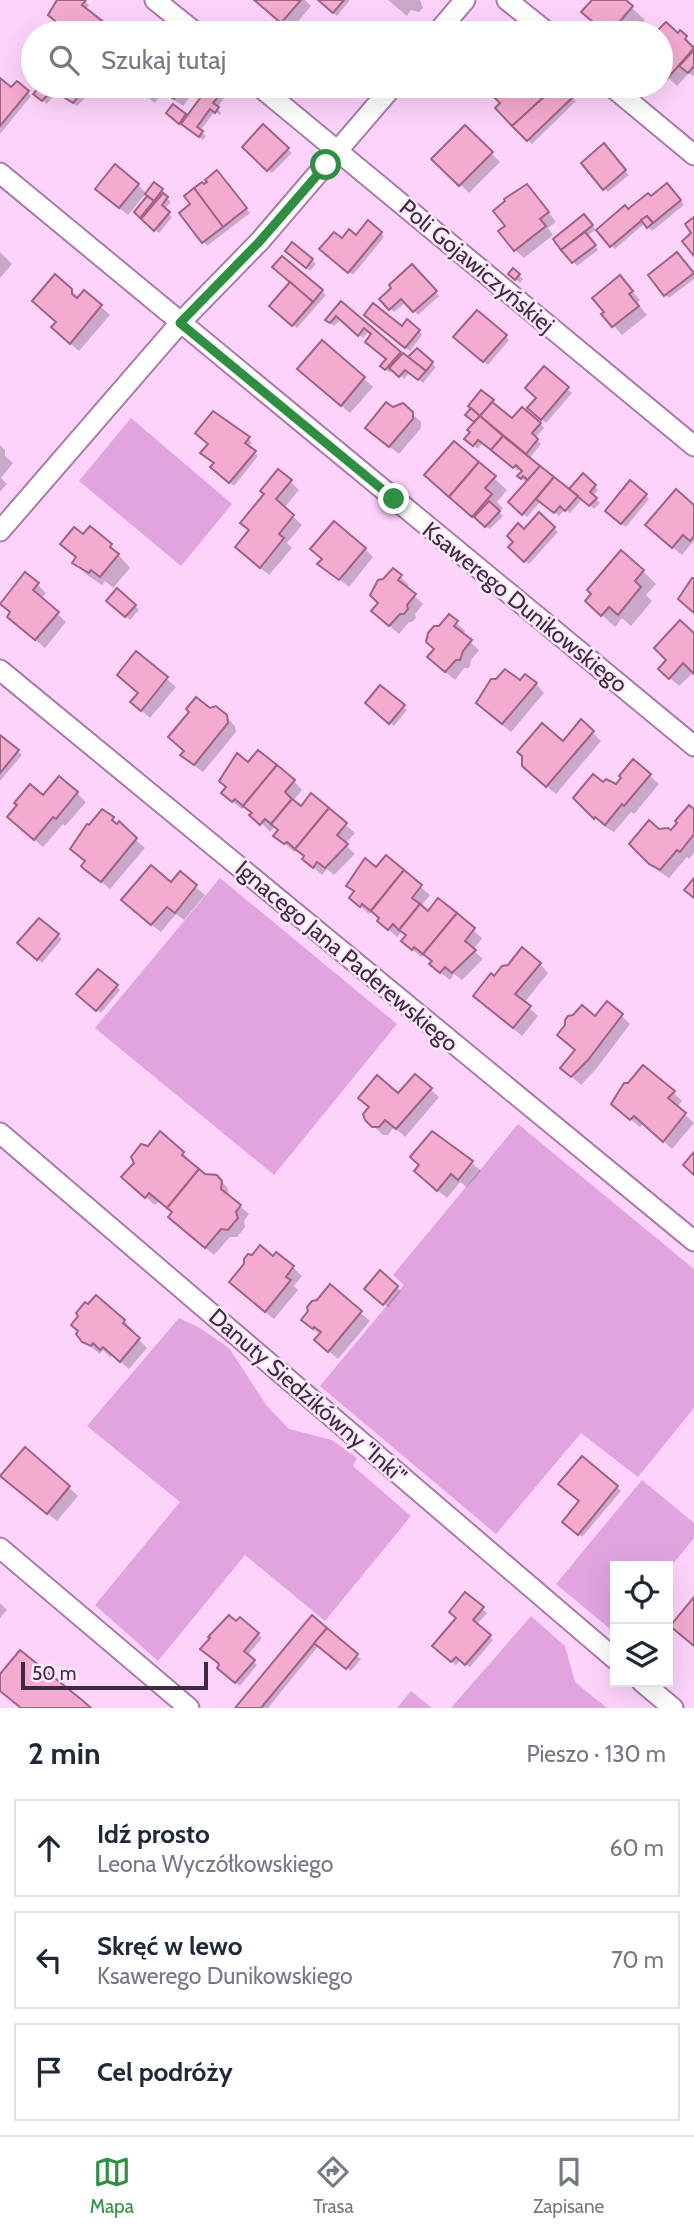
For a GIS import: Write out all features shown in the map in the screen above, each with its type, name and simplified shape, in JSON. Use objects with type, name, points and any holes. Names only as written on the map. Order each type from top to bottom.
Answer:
[{"type":"street","points":[[155,0],[181,21]]},
{"type":"street","points":[[447,21],[465,0]]},
{"type":"street","points":[[518,3],[536,21]]},
{"type":"street","name":"Poli Gojawiczyńskiej","points":[[274,98],[694,446]]},
{"type":"street","points":[[0,531],[180,323],[260,241],[383,98]]},
{"type":"street","points":[[625,98],[694,155]]},
{"type":"street","name":"Ksawerego Dunikowskiego","points":[[0,173],[694,746]]},
{"type":"street","name":"Ignacego Jana Paderewskiego","points":[[0,670],[694,1241]]},
{"type":"street","name":"Danuty Siedzikówny \"Inki\"","points":[[0,1133],[610,1655]]},
{"type":"street","points":[[0,1548],[189,1708]]},
{"type":"street","points":[[648,1687],[673,1708]]},
{"type":"shaded area","points":[[131,418],[232,504],[181,566],[79,481]]},
{"type":"shaded area","points":[[220,878],[397,1024],[274,1175],[95,1028]]},
{"type":"shaded area","points":[[518,1124],[694,1269],[694,1408],[638,1477],[581,1433],[496,1534],[320,1386],[404,1285],[393,1275]]},
{"type":"shaded area","points":[[179,1318],[200,1328],[229,1348],[267,1406],[289,1429],[332,1440],[357,1458],[353,1466],[411,1516],[325,1621],[245,1555],[158,1661],[95,1605],[180,1502],[87,1426]]},
{"type":"shaded area","points":[[642,1480],[694,1523],[694,1538],[673,1564],[673,1561],[610,1561],[610,1629],[556,1584]]},
{"type":"shaded area","points":[[531,1616],[565,1646],[575,1682],[607,1708],[451,1708]]},
{"type":"shaded area","points":[[411,1691],[432,1708],[397,1708]]},
{"type":"building","points":[[57,0],[86,0],[82,5],[102,21],[55,21],[48,15]]},
{"type":"building","points":[[254,0],[301,0],[283,21],[279,21]]},
{"type":"building","points":[[318,0],[344,0],[333,13]]},
{"type":"building","points":[[592,0],[626,0],[633,6],[620,21],[592,21],[581,12]]},
{"type":"building","points":[[673,28],[687,36],[685,39],[694,48],[673,72]]},
{"type":"building","points":[[694,50],[694,66],[688,73],[679,66]]},
{"type":"building","points":[[0,78],[11,87],[17,81],[21,84],[21,98],[23,98],[0,126]]},
{"type":"building","points":[[200,98],[217,98],[213,103],[219,107],[215,113],[210,109],[197,127],[203,131],[199,137],[181,124]]},
{"type":"building","points":[[495,98],[543,98],[512,126],[495,108],[500,103]]},
{"type":"building","points":[[543,98],[572,98],[527,141],[512,126]]},
{"type":"building","points":[[173,104],[186,114],[179,124],[166,113]]},
{"type":"building","points":[[263,124],[289,148],[267,171],[242,147]]},
{"type":"building","points":[[465,125],[493,152],[459,186],[431,159]]},
{"type":"building","points":[[604,143],[626,170],[603,190],[581,163]]},
{"type":"building","points":[[115,164],[139,184],[119,208],[95,189]]},
{"type":"building","points":[[217,170],[247,208],[223,227],[194,188],[207,182],[205,180]]},
{"type":"building","points":[[154,182],[163,189],[154,201],[145,194]]},
{"type":"building","points":[[667,183],[681,200],[653,223],[647,216],[610,247],[596,230],[625,205],[628,209],[648,193],[651,196]]},
{"type":"building","points":[[527,184],[549,212],[540,219],[546,226],[514,251],[498,231],[505,226],[493,211],[504,199]]},
{"type":"building","points":[[194,188],[223,227],[202,243],[179,213],[190,204],[184,196]]},
{"type":"building","points":[[163,193],[168,197],[162,205],[170,212],[154,231],[141,219]]},
{"type":"building","points":[[147,196],[154,201],[140,218],[134,212]]},
{"type":"building","points":[[584,214],[593,225],[561,250],[553,239]]},
{"type":"building","points":[[647,216],[653,223],[647,228],[641,220]]},
{"type":"building","points":[[694,217],[694,256],[682,241],[691,233],[685,224]]},
{"type":"building","points":[[368,220],[382,232],[348,273],[319,249],[334,232],[342,238],[349,229],[356,235]]},
{"type":"building","points":[[585,232],[596,245],[572,263],[561,250]]},
{"type":"building","points":[[292,242],[313,259],[306,268],[285,251]]},
{"type":"building","points":[[677,252],[694,273],[664,296],[648,275]]},
{"type":"building","points":[[282,256],[323,290],[313,302],[272,267]]},
{"type":"building","points":[[412,264],[437,291],[413,312],[401,299],[389,310],[379,299],[391,288],[389,285]]},
{"type":"building","points":[[513,268],[520,274],[515,280],[508,274]]},
{"type":"building","points":[[55,274],[72,289],[72,294],[77,298],[84,290],[102,305],[70,344],[51,327],[56,322],[32,301]]},
{"type":"building","points":[[620,275],[633,291],[629,294],[639,306],[612,327],[592,298]]},
{"type":"building","points":[[290,282],[313,302],[292,326],[269,306]]},
{"type":"building","points":[[341,301],[401,352],[385,370],[380,366],[386,359],[365,342],[371,334],[364,328],[358,336],[336,316],[330,323],[325,320]]},
{"type":"building","points":[[373,303],[402,326],[407,319],[420,330],[405,348],[364,315]]},
{"type":"building","points":[[477,310],[507,335],[483,362],[453,337]]},
{"type":"building","points":[[322,340],[365,377],[341,406],[297,369]]},
{"type":"building","points":[[417,348],[433,362],[426,371],[408,357]]},
{"type":"building","points":[[403,353],[426,371],[418,380],[405,370],[399,377],[389,368]]},
{"type":"building","points":[[544,366],[569,387],[541,420],[527,408],[536,398],[525,388]]},
{"type":"building","points":[[481,390],[494,400],[480,416],[468,406]]},
{"type":"building","points":[[386,402],[393,407],[403,403],[413,412],[413,419],[389,447],[365,428]]},
{"type":"building","points":[[492,402],[512,418],[522,407],[541,423],[532,433],[538,439],[526,454],[480,416]]},
{"type":"building","points":[[471,408],[480,416],[474,422],[465,415]]},
{"type":"building","points":[[213,411],[250,437],[245,443],[256,451],[229,483],[210,467],[214,463],[200,453],[208,444],[195,433]]},
{"type":"building","points":[[480,416],[503,436],[491,450],[478,440],[473,446],[464,439],[470,432],[467,430]]},
{"type":"building","points":[[503,436],[540,466],[528,480],[517,476],[522,471],[516,465],[513,468],[491,450]]},
{"type":"building","points":[[454,441],[479,462],[449,497],[424,475]]},
{"type":"building","points":[[479,462],[496,476],[485,488],[492,494],[472,517],[449,497]]},
{"type":"building","points":[[540,466],[554,477],[522,515],[508,502]]},
{"type":"building","points":[[278,469],[292,480],[276,499],[294,515],[279,534],[284,538],[260,568],[235,547],[249,530],[240,523],[264,494],[260,491]]},
{"type":"building","points":[[583,473],[596,485],[590,492],[597,498],[589,506],[569,489]]},
{"type":"building","points":[[554,477],[578,496],[565,511],[560,506],[554,513],[536,499]]},
{"type":"building","points":[[630,480],[647,494],[621,524],[605,511]]},
{"type":"building","points":[[676,489],[694,505],[694,536],[690,541],[683,535],[672,548],[645,525]]},
{"type":"building","points":[[489,501],[500,511],[485,527],[474,517]]},
{"type":"building","points":[[539,512],[555,527],[524,562],[508,547],[513,542],[507,536],[518,523],[524,529]]},
{"type":"building","points":[[334,521],[366,548],[339,580],[317,564],[322,559],[310,549]]},
{"type":"building","points":[[90,526],[112,544],[110,547],[119,554],[100,577],[91,570],[89,573],[72,563],[76,557],[60,544],[74,527],[83,534]]},
{"type":"building","points":[[621,550],[644,570],[635,581],[641,587],[618,615],[609,607],[601,616],[585,601],[591,594],[587,590]]},
{"type":"building","points":[[393,568],[402,575],[398,580],[416,594],[404,614],[400,614],[389,626],[371,611],[378,603],[370,595],[378,580],[383,579]]},
{"type":"building","points":[[25,572],[39,583],[33,590],[59,612],[35,640],[7,617],[10,612],[0,604]]},
{"type":"building","points":[[694,578],[694,613],[678,599]]},
{"type":"building","points":[[117,588],[136,605],[125,617],[106,601]]},
{"type":"building","points":[[449,614],[458,621],[454,626],[472,640],[460,660],[456,660],[445,672],[427,657],[434,649],[426,642],[428,633],[434,626],[439,626]]},
{"type":"building","points":[[680,620],[694,633],[694,674],[683,663],[669,679],[658,669],[666,660],[654,648]]},
{"type":"building","points":[[136,651],[168,677],[141,711],[130,702],[138,693],[117,675]]},
{"type":"building","points":[[505,669],[520,680],[525,674],[537,683],[502,724],[476,703],[491,679],[496,679]]},
{"type":"building","points":[[380,685],[405,705],[389,724],[365,703]]},
{"type":"building","points":[[196,697],[210,708],[216,706],[227,715],[228,723],[194,765],[180,755],[184,751],[168,737],[189,712],[186,709]]},
{"type":"building","points":[[581,719],[594,731],[546,787],[522,766],[522,756],[517,752],[542,723],[563,741]]},
{"type":"building","points":[[0,735],[19,750],[0,773]]},
{"type":"building","points":[[258,750],[277,765],[243,806],[235,799],[232,802],[221,793],[226,787],[219,781],[237,753],[248,762]]},
{"type":"building","points":[[633,759],[651,774],[605,825],[595,817],[594,819],[573,798],[593,774],[603,782],[606,779],[616,784]]},
{"type":"building","points":[[277,765],[295,780],[285,792],[292,799],[271,824],[265,819],[260,825],[243,806]]},
{"type":"building","points":[[59,776],[78,792],[34,840],[7,817],[17,805],[14,803],[30,784],[43,795]]},
{"type":"building","points":[[311,793],[329,808],[295,849],[273,836],[278,830],[271,824],[292,799],[301,806]]},
{"type":"building","points":[[689,805],[694,809],[694,834],[680,852],[677,850],[660,870],[649,864],[629,844],[649,820],[659,829],[671,830]]},
{"type":"building","points":[[329,808],[347,823],[337,835],[348,844],[325,868],[317,862],[313,868],[295,849]]},
{"type":"building","points":[[102,809],[137,838],[101,882],[81,866],[85,861],[70,849],[87,824],[89,825]]},
{"type":"building","points":[[386,855],[404,870],[371,911],[362,904],[360,907],[349,898],[354,891],[346,886],[365,858],[376,867]]},
{"type":"building","points":[[151,865],[171,882],[180,871],[197,885],[175,913],[167,907],[151,925],[121,900]]},
{"type":"building","points":[[404,870],[422,885],[412,898],[420,904],[399,930],[393,924],[388,930],[377,921],[379,918],[371,911]]},
{"type":"building","points":[[694,878],[694,898],[684,890]]},
{"type":"building","points":[[438,898],[457,913],[423,954],[414,947],[412,950],[401,941],[406,935],[399,930],[420,904],[428,911]]},
{"type":"building","points":[[457,913],[475,928],[465,941],[476,950],[452,973],[445,967],[440,973],[429,964],[432,961],[423,954]]},
{"type":"building","points":[[39,918],[59,934],[37,960],[17,943]]},
{"type":"building","points":[[522,947],[541,963],[515,994],[531,1006],[513,1028],[473,996],[491,973],[494,976],[502,966],[508,965]]},
{"type":"building","points":[[98,969],[118,985],[96,1011],[76,994]]},
{"type":"building","points":[[607,1001],[623,1014],[588,1060],[571,1077],[560,1068],[575,1050],[557,1035],[568,1016],[573,1015],[582,1005],[595,1016]]},
{"type":"building","points":[[643,1065],[675,1091],[668,1098],[686,1113],[663,1142],[634,1116],[630,1120],[611,1104],[624,1083],[628,1083]]},
{"type":"building","points":[[415,1074],[432,1088],[396,1129],[385,1120],[379,1127],[372,1127],[363,1114],[369,1107],[358,1098],[377,1075],[398,1093]]},
{"type":"building","points":[[160,1131],[199,1169],[167,1208],[149,1193],[145,1198],[121,1177],[134,1163],[131,1157],[141,1144],[148,1146]]},
{"type":"building","points":[[432,1131],[473,1161],[458,1180],[451,1174],[437,1191],[414,1171],[419,1165],[410,1157]]},
{"type":"building","points":[[694,1152],[694,1175],[683,1165]]},
{"type":"building","points":[[199,1169],[205,1174],[217,1175],[222,1181],[221,1189],[241,1205],[236,1212],[238,1218],[228,1230],[221,1229],[205,1248],[168,1217],[172,1212],[167,1208]]},
{"type":"building","points":[[260,1245],[273,1256],[276,1252],[294,1266],[286,1277],[291,1280],[265,1312],[229,1282],[244,1264],[248,1254],[252,1255]]},
{"type":"building","points":[[380,1270],[398,1286],[383,1305],[364,1289]]},
{"type":"building","points":[[330,1284],[362,1311],[328,1352],[314,1340],[321,1332],[301,1320],[308,1311],[307,1307],[317,1300]]},
{"type":"building","points":[[96,1295],[125,1320],[123,1323],[140,1338],[120,1362],[103,1347],[100,1350],[93,1343],[91,1346],[82,1342],[76,1334],[78,1331],[71,1325],[85,1302],[88,1304]]},
{"type":"building","points":[[25,1447],[70,1486],[47,1514],[0,1476]]},
{"type":"building","points":[[582,1456],[618,1486],[578,1535],[562,1522],[579,1501],[558,1484]]},
{"type":"building","points":[[465,1592],[484,1607],[473,1620],[491,1635],[465,1665],[456,1657],[451,1662],[432,1646],[456,1618],[449,1612]]},
{"type":"building","points":[[694,1597],[694,1646],[673,1628],[673,1622]]},
{"type":"building","points":[[229,1615],[236,1621],[240,1617],[259,1633],[244,1651],[255,1660],[235,1683],[217,1668],[218,1663],[200,1649]]},
{"type":"building","points":[[312,1615],[327,1628],[261,1708],[235,1708]]},
{"type":"building","points":[[327,1628],[358,1654],[346,1669],[314,1643]]},
{"type":"building","points":[[20,1650],[91,1708],[21,1708],[0,1691],[0,1674]]},
{"type":"route","points":[[326,165],[260,241],[180,323],[394,499]]}]
